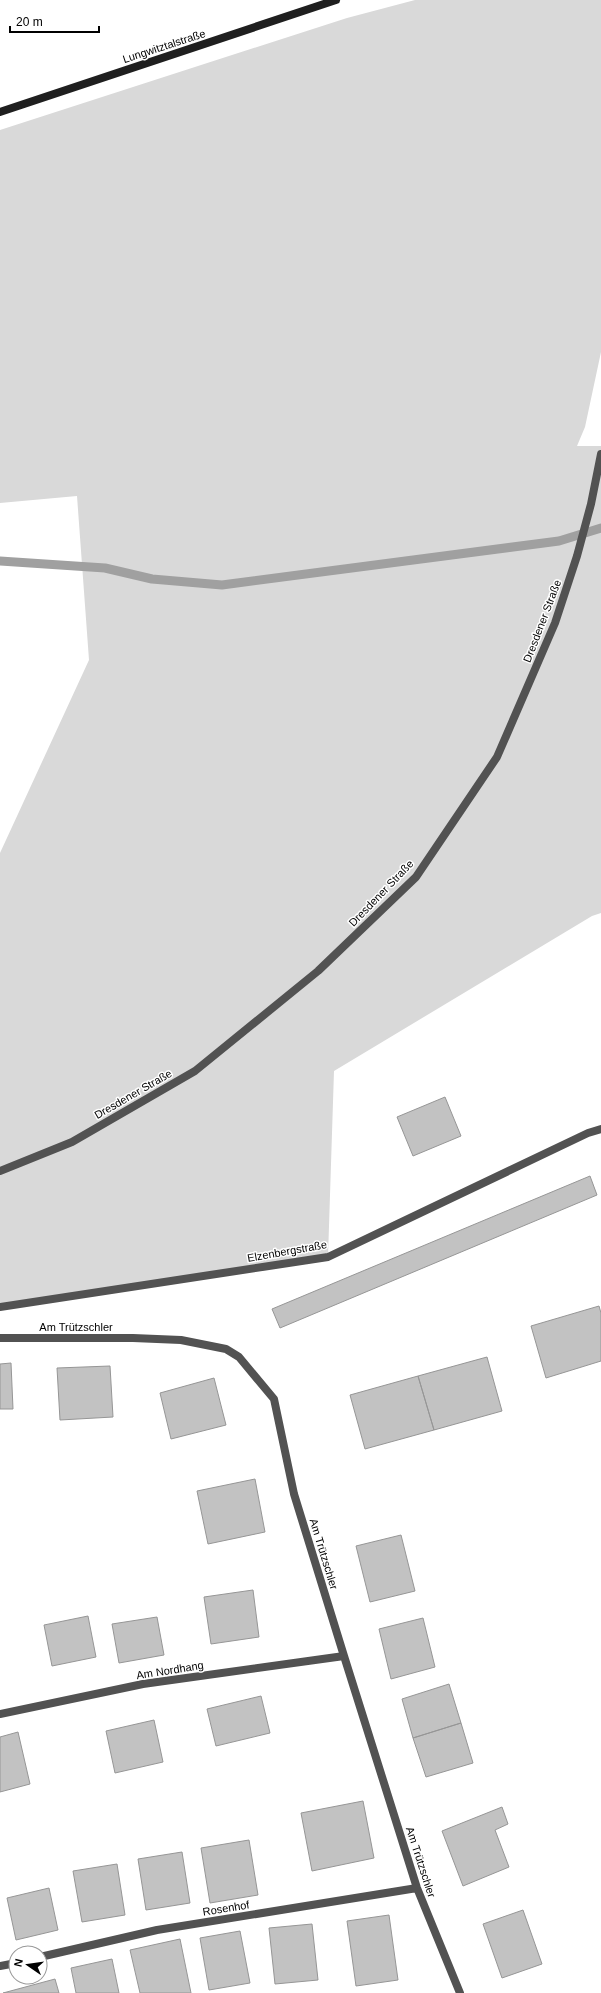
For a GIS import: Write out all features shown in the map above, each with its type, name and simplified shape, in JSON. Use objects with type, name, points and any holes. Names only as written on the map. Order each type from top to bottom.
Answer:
[{"type":"main road","name":"Lungwitztalstraße","points":[[0,112],[336,0]]},
{"type":"street","name":"Dresdener Straße","points":[[0,1171],[72,1142],[196,1071],[318,971],[416,877],[497,757],[555,623],[577,556],[591,504],[601,454]]},
{"type":"street","name":"Elzenbergstraße","points":[[0,1306],[328,1257],[588,1133],[601,1129]]},
{"type":"street","name":"Am Trützschler","points":[[0,1338],[133,1338],[181,1340],[226,1349],[240,1357],[274,1399],[294,1494],[344,1656],[417,1888],[460,1993]]},
{"type":"street","name":"Am Nordhang","points":[[0,1714],[143,1684],[344,1656]]},
{"type":"street","name":"Rosenhof","points":[[48,1955],[157,1930],[417,1888]]},
{"type":"shaded area","points":[[415,0],[601,0],[601,352],[585,427],[577,446],[601,446],[601,913],[592,916],[334,1071],[328,1257],[0,1307],[0,853],[89,660],[77,496],[0,503],[0,130],[347,18]]},
{"type":"building","points":[[445,1097],[461,1136],[413,1156],[397,1117]]},
{"type":"building","points":[[590,1176],[597,1195],[280,1328],[272,1309]]},
{"type":"building","points":[[599,1306],[601,1313],[601,1361],[546,1378],[531,1326]]},
{"type":"building","points":[[487,1357],[502,1411],[434,1430],[418,1376]]},
{"type":"building","points":[[11,1363],[13,1409],[0,1409],[0,1364]]},
{"type":"building","points":[[110,1366],[113,1417],[60,1420],[57,1368]]},
{"type":"building","points":[[418,1376],[434,1430],[365,1449],[350,1395]]},
{"type":"building","points":[[214,1378],[226,1425],[171,1439],[160,1393]]},
{"type":"building","points":[[255,1479],[265,1532],[208,1544],[197,1491]]},
{"type":"building","points":[[401,1535],[415,1591],[370,1602],[356,1546]]},
{"type":"building","points":[[253,1590],[259,1637],[211,1644],[204,1597]]},
{"type":"building","points":[[88,1616],[96,1657],[52,1666],[44,1625]]},
{"type":"building","points":[[157,1617],[164,1655],[119,1663],[112,1624]]},
{"type":"building","points":[[423,1618],[435,1667],[391,1679],[379,1629]]},
{"type":"building","points":[[449,1684],[461,1723],[413,1738],[402,1699]]},
{"type":"building","points":[[261,1696],[270,1733],[216,1746],[207,1709]]},
{"type":"building","points":[[154,1720],[163,1762],[115,1773],[106,1731]]},
{"type":"building","points":[[461,1723],[473,1763],[426,1777],[413,1738]]},
{"type":"building","points":[[18,1732],[30,1784],[0,1792],[0,1737]]},
{"type":"building","points":[[363,1801],[374,1858],[312,1871],[301,1813]]},
{"type":"building","points":[[502,1807],[508,1824],[495,1830],[509,1867],[463,1886],[442,1831]]},
{"type":"building","points":[[249,1840],[258,1895],[210,1903],[201,1848]]},
{"type":"building","points":[[182,1852],[190,1903],[146,1910],[138,1859]]},
{"type":"building","points":[[117,1864],[125,1915],[82,1922],[73,1871]]},
{"type":"building","points":[[49,1888],[58,1930],[16,1940],[7,1898]]},
{"type":"building","points":[[523,1910],[542,1964],[502,1978],[483,1924]]},
{"type":"building","points":[[389,1915],[398,1980],[356,1986],[347,1921]]},
{"type":"building","points":[[312,1924],[318,1980],[275,1984],[269,1928]]},
{"type":"building","points":[[240,1931],[250,1983],[209,1990],[200,1938]]},
{"type":"building","points":[[180,1939],[191,1993],[140,1993],[130,1950]]},
{"type":"building","points":[[112,1959],[119,1993],[76,1993],[71,1968]]},
{"type":"building","points":[[55,1979],[59,1993],[3,1993],[33,1985],[48,1985],[48,1981]]},
{"type":"waterway","points":[[0,561],[105,568],[152,579],[222,585],[559,541],[601,528]]}]
